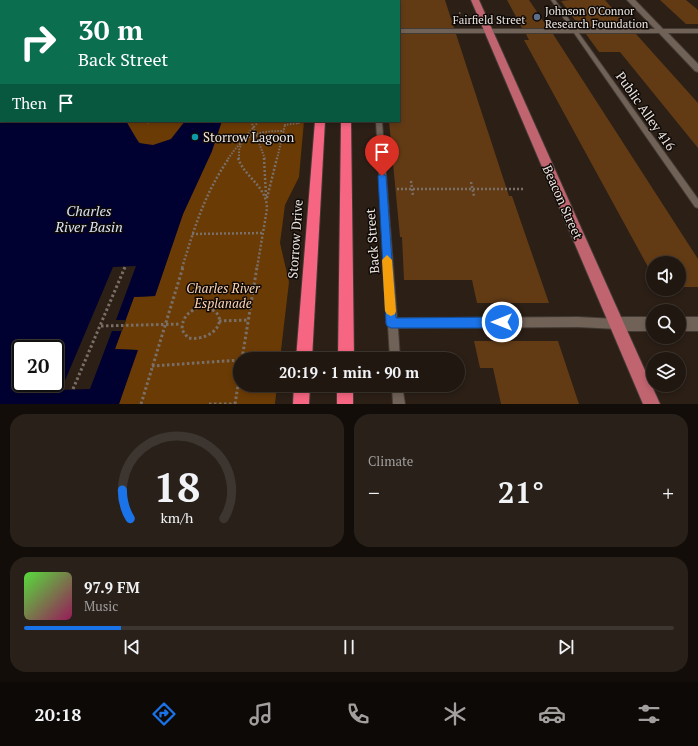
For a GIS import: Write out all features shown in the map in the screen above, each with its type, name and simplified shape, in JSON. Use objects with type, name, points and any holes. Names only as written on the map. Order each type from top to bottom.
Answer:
[{"type":"highway","name":"Storrow Drive","points":[[304,352],[320,122]]},
{"type":"highway","points":[[346,122],[346,352]]},
{"type":"highway","points":[[301,404],[302,392]]},
{"type":"highway","points":[[345,404],[346,392]]},
{"type":"main road","name":"Beacon Street","points":[[475,0],[652,404]]},
{"type":"street","points":[[631,0],[698,69]]},
{"type":"street","name":"Fairfield Street","points":[[488,31],[698,31]]},
{"type":"street","points":[[617,324],[646,324]]},
{"type":"street","points":[[686,324],[698,324]]},
{"type":"lane","name":"Public Alley 416","points":[[553,0],[698,205]]},
{"type":"lane","name":"Fairfield Street","points":[[400,31],[488,31]]},
{"type":"lane","name":"Back Street","points":[[379,122],[391,323],[394,352]]},
{"type":"lane","points":[[391,323],[578,322],[617,324]]},
{"type":"lane","points":[[398,392],[399,404]]},
{"type":"path","points":[[242,352],[264,233],[266,200],[265,160],[252,122]]},
{"type":"path","points":[[257,122],[245,138],[238,151],[240,163],[246,174],[264,194],[266,200]]},
{"type":"path","points":[[266,200],[285,125],[299,124],[298,122]]},
{"type":"path","points":[[141,404],[192,234],[203,203],[216,177],[238,144],[245,138],[255,133],[264,131],[284,131]]},
{"type":"path","points":[[411,182],[413,196]]},
{"type":"path","points":[[471,182],[474,196]]},
{"type":"path","points":[[383,189],[523,189]]},
{"type":"path","points":[[192,234],[264,233]]},
{"type":"path","points":[[73,389],[125,267]]},
{"type":"path","points":[[203,306],[209,306],[217,312],[219,322],[218,327],[208,337],[194,340],[184,335],[182,324],[187,314],[203,306]]},
{"type":"path","points":[[219,322],[248,320]]},
{"type":"path","points":[[101,326],[182,324]]},
{"type":"path","points":[[152,366],[233,361]]},
{"type":"path","points":[[209,404],[235,404],[237,392]]},
{"type":"green space","name":"Charles River Esplanade","points":[[126,122],[304,122],[299,177],[285,205],[280,243],[289,282],[281,352],[233,352],[233,392],[276,392],[275,404],[119,404],[137,350],[115,349],[134,297],[155,296],[183,214],[212,151],[144,145],[135,138]]},
{"type":"water","name":"Charles River Basin","points":[[0,122],[127,122],[139,143],[153,145],[171,139],[184,122],[222,122],[212,151],[183,214],[155,296],[134,297],[115,349],[138,350],[119,404],[0,404]]},
{"type":"pier","points":[[136,266],[116,320],[126,320],[122,331],[112,331],[90,389],[64,390],[64,383],[113,267]]},
{"type":"building","points":[[400,0],[445,0],[454,28],[400,28]]},
{"type":"building","points":[[507,0],[529,0],[548,28],[522,28]]},
{"type":"building","points":[[605,0],[629,28],[581,28],[561,1]]},
{"type":"building","points":[[660,0],[686,0],[698,10],[698,24],[686,24]]},
{"type":"building","points":[[400,34],[456,34],[509,196],[512,196],[549,303],[477,303],[472,280],[404,280],[402,237],[400,237],[389,122],[400,122]]},
{"type":"building","points":[[526,34],[553,34],[698,259],[698,287],[686,287],[686,256],[646,256],[646,263],[524,40],[529,40]]},
{"type":"building","points":[[586,34],[636,34],[698,103],[698,148],[620,52],[599,52]]},
{"type":"building","points":[[474,341],[558,341],[579,404],[501,404],[493,368],[480,368]]},
{"type":"slow traffic","points":[[387,260],[391,311]]},
{"type":"place","name":"Johnson O'Connor Research Foundation","points":[[537,17]]},
{"type":"place","name":"Storrow Lagoon","points":[[195,137]]},
{"type":"route","points":[[382,176],[391,323],[502,322]]}]
